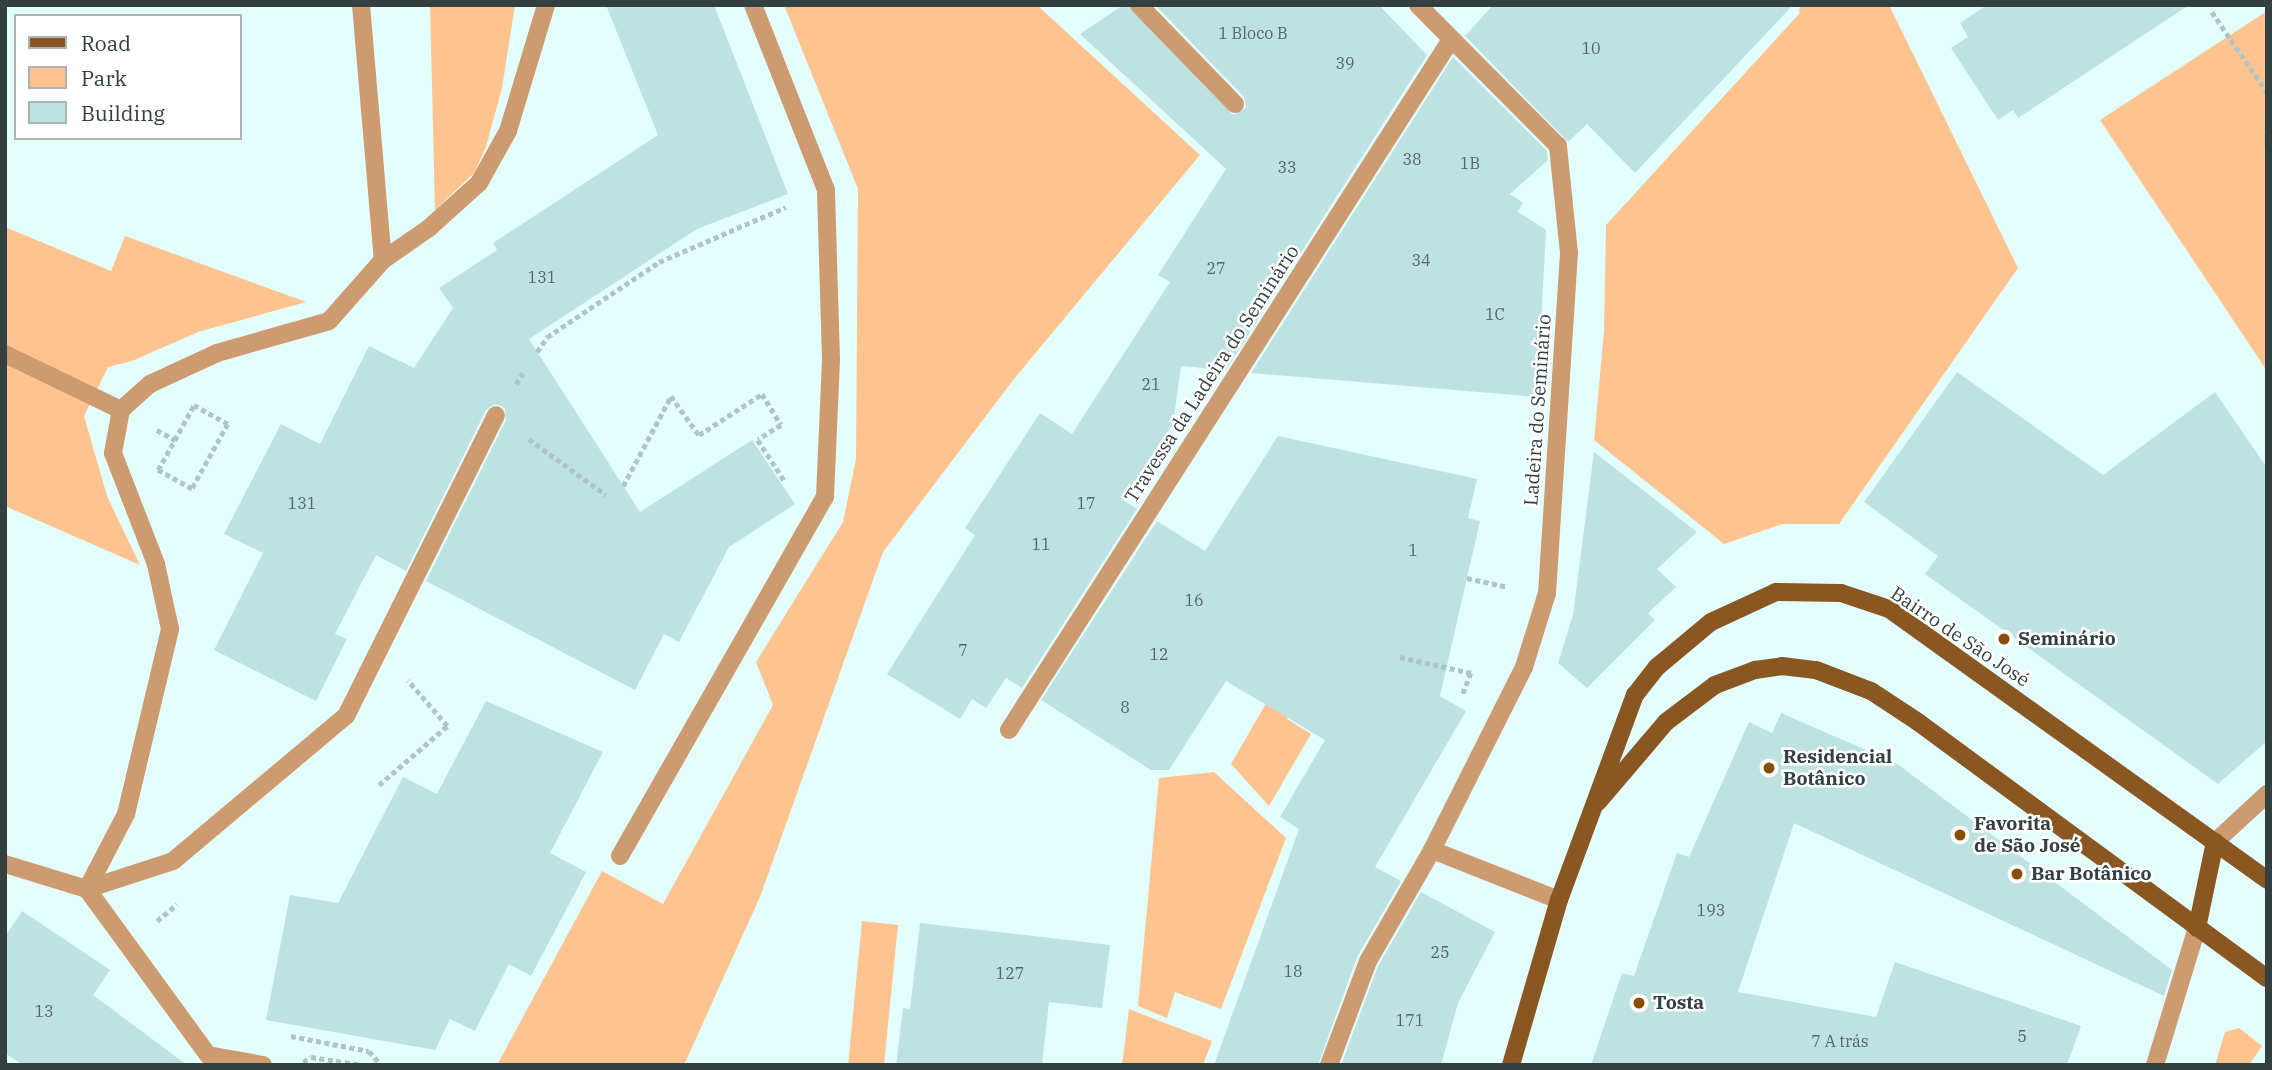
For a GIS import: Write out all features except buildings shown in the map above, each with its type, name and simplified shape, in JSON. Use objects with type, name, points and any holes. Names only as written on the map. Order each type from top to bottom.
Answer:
[{"type":"main road","name":"Bairro de São José","points":[[1511,1065],[1559,900],[1589,813],[1636,695],[1657,667],[1711,622],[1744,604],[1776,592],[1809,590],[1841,593],[1889,609],[2267,880]]},
{"type":"main road","name":"Bairro de São José","points":[[1589,813],[1666,722],[1714,685],[1755,670],[1782,666],[1816,670],[1871,691],[1918,722],[2267,978]]},
{"type":"main road","points":[[2197,928],[2215,842]]},
{"type":"street","points":[[361,5],[383,260]]},
{"type":"street","points":[[87,889],[126,814],[170,629],[156,564],[113,453],[121,410],[150,384],[217,353],[329,321],[383,260],[429,228],[479,183],[508,131],[546,5]]},
{"type":"street","points":[[620,856],[825,497],[831,360],[826,190],[753,5]]},
{"type":"street","points":[[1139,5],[1235,104]]},
{"type":"street","name":"Ladeira do Seminário","points":[[1418,5],[1450,41],[1558,146],[1569,253],[1547,593],[1524,667],[1432,850]]},
{"type":"street","name":"Travessa da Ladeira do Seminário","points":[[1009,730],[1450,41]]},
{"type":"street","points":[[5,354],[121,410]]},
{"type":"street","points":[[5,864],[87,889],[173,861],[346,716],[496,415]]},
{"type":"street","points":[[2215,842],[2267,794]]},
{"type":"street","points":[[1329,1065],[1368,961],[1432,850],[1559,900]]},
{"type":"street","points":[[87,889],[208,1055],[263,1065]]},
{"type":"street","points":[[2155,1065],[2197,928]]},
{"type":"path","points":[[2212,12],[2267,92]]},
{"type":"path","points":[[2267,126],[2267,146]]},
{"type":"path","points":[[537,352],[547,337],[659,262],[798,202]]},
{"type":"path","points":[[622,486],[671,396],[699,435],[762,394],[781,425],[758,440],[812,521]]},
{"type":"path","points":[[194,405],[228,424],[192,489],[178,481],[158,470],[194,405]]},
{"type":"path","points":[[496,415],[606,495]]},
{"type":"path","points":[[1467,578],[1520,590]]},
{"type":"path","points":[[379,785],[447,726],[380,648]]},
{"type":"path","points":[[1399,657],[1471,673],[1460,700],[1472,706]]},
{"type":"path","points":[[153,929],[187,895]]},
{"type":"path","points":[[289,1036],[369,1051],[381,1065]]},
{"type":"path","points":[[299,1065],[311,1057],[362,1065]]},
{"type":"green space","points":[[430,5],[515,5],[502,88],[486,147],[474,173],[435,210]]},
{"type":"green space","points":[[784,5],[1037,5],[1200,155],[1014,379],[883,552],[760,897],[684,1065],[497,1065],[602,871],[663,904],[773,705],[756,662],[843,522],[856,459],[858,189]]},
{"type":"green space","points":[[1800,5],[1889,5],[2018,268],[1839,524],[1782,524],[1724,544],[1594,440],[1604,331],[1606,225],[1799,14]]},
{"type":"green space","points":[[2267,11],[2267,371],[2100,120]]},
{"type":"green space","points":[[5,227],[111,271],[125,236],[306,302],[198,332],[132,361],[108,367],[84,416],[107,496],[140,565],[5,506]]},
{"type":"green space","points":[[1305,636],[1304,690],[1287,719],[1311,734],[1269,806],[1231,764]]},
{"type":"green space","points":[[1214,772],[1286,838],[1221,1009],[1175,992],[1167,1018],[1138,1006],[1159,778]]},
{"type":"green space","points":[[862,921],[898,925],[884,1065],[848,1065]]},
{"type":"green space","points":[[1129,1009],[1212,1041],[1203,1065],[1122,1065]]},
{"type":"green space","points":[[2239,1028],[2262,1046],[2249,1065],[2215,1065],[2225,1032]]},
{"type":"place","name":"Seminário","points":[[2004,639]]},
{"type":"place","name":"Residencial Botânico","points":[[1769,768]]},
{"type":"place","name":"Favorita de São José","points":[[1960,835]]},
{"type":"place","name":"Bar Botânico","points":[[2017,874]]},
{"type":"place","name":"Tosta","points":[[1639,1003]]}]
